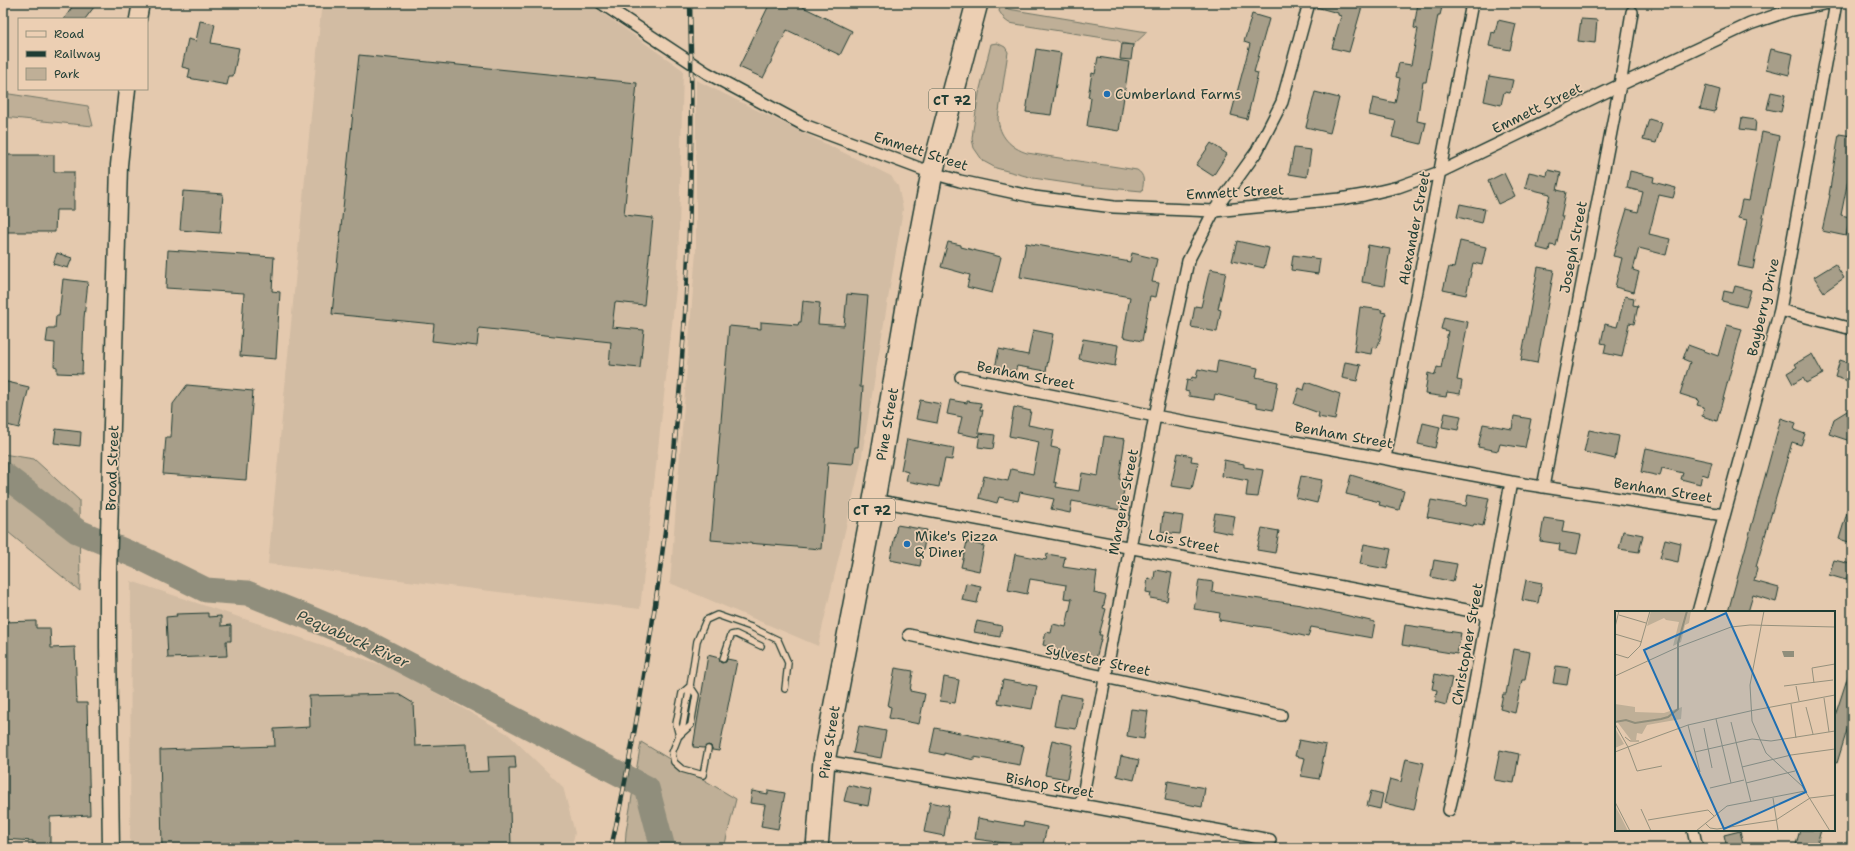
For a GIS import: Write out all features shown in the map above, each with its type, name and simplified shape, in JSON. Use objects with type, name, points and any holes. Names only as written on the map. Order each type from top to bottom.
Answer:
[{"type":"highway","name":"Pine Street","points":[[817,848],[824,761],[874,500],[912,277],[932,173],[977,3]]},
{"type":"main road","points":[[138,18],[141,3]]},
{"type":"main road","name":"Broad Street","points":[[111,848],[108,573],[120,165],[127,90]]},
{"type":"street","name":"Emmett Street","points":[[601,3],[707,73],[804,125],[932,173],[1034,198],[1114,207],[1214,211],[1340,199],[1398,187],[1440,172],[1620,84],[1750,24],[1791,10],[1828,3]]},
{"type":"street","name":"Margerie Street","points":[[1081,805],[1155,416],[1188,261],[1214,211],[1257,151],[1282,102],[1309,3]]},
{"type":"street","name":"Alexander Street","points":[[1385,458],[1472,3]]},
{"type":"street","name":"Bayberry Drive","points":[[1698,611],[1780,310],[1836,3]]},
{"type":"street","name":"Joseph Street","points":[[1543,486],[1620,84],[1632,12]]},
{"type":"street","points":[[1780,310],[1852,329]]},
{"type":"street","name":"Benham Street","points":[[961,377],[1155,416],[1511,482],[1724,515]]},
{"type":"street","name":"Christopher Street","points":[[1450,810],[1461,760],[1511,482]]},
{"type":"street","name":"Lois Street","points":[[874,500],[1488,614]]},
{"type":"street","name":"Sylvester Street","points":[[909,635],[1281,715]]},
{"type":"street","name":"Bishop Street","points":[[824,761],[1081,805],[1270,840]]},
{"type":"street","points":[[1693,831],[1697,848]]},
{"type":"lane","points":[[708,749],[704,775],[682,769],[674,762],[672,753],[679,736],[691,725],[696,696],[690,686],[697,641],[706,620],[717,615],[751,626],[778,640],[788,663],[785,690]]},
{"type":"lane","points":[[723,658],[731,635],[736,634],[762,646]]},
{"type":"lane","points":[[679,736],[676,724],[682,693],[690,686]]},
{"type":"shaded area","points":[[328,3],[588,3],[683,70],[678,271],[640,609],[268,564],[321,11]]},
{"type":"shaded area","points":[[696,80],[891,176],[898,186],[903,209],[860,467],[818,646],[670,583],[696,251]]},
{"type":"shaded area","points":[[131,581],[394,669],[508,734],[563,787],[575,833],[571,848],[130,848]]},
{"type":"green space","points":[[1001,4],[1008,9],[1147,32],[1133,45],[1122,43],[1117,40],[1009,23],[999,11]]},
{"type":"green space","points":[[997,43],[1005,47],[1008,52],[998,118],[1003,136],[1016,148],[1027,153],[1137,170],[1140,172],[1143,179],[1142,191],[1087,186],[1033,178],[996,168],[983,161],[974,148],[972,139],[973,130],[979,93],[991,44]]},
{"type":"green space","points":[[3,93],[88,106],[93,126],[3,117]]},
{"type":"green space","points":[[3,454],[34,459],[79,500],[80,591],[3,528]]},
{"type":"green space","points":[[641,742],[736,799],[724,848],[625,848],[626,832]]},
{"type":"building","points":[[75,3],[97,3],[86,18],[65,18]]},
{"type":"building","points":[[770,3],[805,3],[803,7],[852,31],[840,55],[787,30],[763,78],[739,67]]},
{"type":"building","points":[[1317,3],[1363,3],[1349,52],[1332,48],[1341,16],[1338,15],[1338,13],[1316,7]]},
{"type":"building","points":[[1418,3],[1443,3],[1440,15],[1438,15],[1426,82],[1423,82],[1417,121],[1426,123],[1421,144],[1392,137],[1396,121],[1369,115],[1373,98],[1395,103],[1400,78],[1396,77],[1399,63],[1411,65],[1418,29],[1414,28]]},
{"type":"building","points":[[1252,14],[1269,19],[1254,72],[1258,73],[1247,119],[1231,115],[1250,44],[1244,42]]},
{"type":"building","points":[[1581,19],[1597,20],[1595,43],[1578,41]]},
{"type":"building","points":[[1498,20],[1516,24],[1510,50],[1489,46],[1492,32],[1495,33]]},
{"type":"building","points":[[200,21],[215,24],[211,43],[239,48],[233,76],[229,76],[227,85],[188,78],[190,69],[182,67],[188,39],[196,41]]},
{"type":"building","points":[[1122,44],[1133,45],[1131,60],[1120,59]]},
{"type":"building","points":[[1036,49],[1061,53],[1051,115],[1026,112]]},
{"type":"building","points":[[1771,49],[1793,54],[1789,75],[1766,69]]},
{"type":"building","points":[[359,55],[637,83],[624,215],[653,218],[644,305],[615,302],[612,327],[644,330],[640,368],[609,365],[611,342],[479,328],[477,346],[432,341],[434,324],[332,314]]},
{"type":"building","name":"Cumberland Farms","points":[[1098,57],[1129,62],[1119,131],[1087,126],[1091,98],[1088,97],[1092,73],[1095,74]]},
{"type":"building","points":[[1489,76],[1513,80],[1510,93],[1504,92],[1501,105],[1484,101]]},
{"type":"building","points":[[1706,86],[1720,90],[1715,112],[1700,109]]},
{"type":"building","points":[[1315,92],[1339,98],[1330,133],[1306,127]]},
{"type":"building","points":[[1771,92],[1785,95],[1781,112],[1767,109]]},
{"type":"building","points":[[1742,118],[1756,120],[1755,131],[1740,129]]},
{"type":"building","points":[[1649,119],[1662,123],[1656,143],[1643,140]]},
{"type":"building","points":[[1762,132],[1779,136],[1753,269],[1738,266],[1747,220],[1738,218],[1742,200],[1749,201]]},
{"type":"building","points":[[1839,134],[1852,136],[1852,160],[1841,215],[1850,217],[1846,236],[1822,231],[1830,195]]},
{"type":"building","points":[[1211,143],[1227,154],[1213,176],[1196,165]]},
{"type":"building","points":[[1294,148],[1311,150],[1307,177],[1289,174]]},
{"type":"building","points":[[3,155],[54,155],[54,172],[74,172],[74,210],[56,210],[55,232],[3,232]]},
{"type":"building","points":[[1548,170],[1561,173],[1557,190],[1566,192],[1561,216],[1563,216],[1556,246],[1550,245],[1549,251],[1537,248],[1550,194],[1525,188],[1529,172],[1547,176]]},
{"type":"building","points":[[1630,171],[1654,177],[1653,182],[1676,188],[1673,198],[1659,195],[1649,234],[1670,239],[1666,255],[1639,248],[1633,270],[1639,272],[1634,292],[1615,287],[1622,258],[1613,256],[1627,209],[1638,212],[1643,192],[1627,188]]},
{"type":"building","points":[[1504,173],[1515,196],[1498,204],[1488,181]]},
{"type":"building","points":[[183,191],[223,194],[220,233],[180,230]]},
{"type":"building","points":[[1460,204],[1485,209],[1482,223],[1457,217]]},
{"type":"building","points":[[1237,241],[1269,248],[1264,268],[1232,261]]},
{"type":"building","points":[[1460,241],[1486,247],[1482,265],[1473,263],[1466,295],[1443,290],[1449,267],[1454,268]]},
{"type":"building","points":[[948,242],[961,245],[961,247],[1001,257],[992,293],[967,287],[970,275],[941,267]]},
{"type":"building","points":[[1026,243],[1130,262],[1132,253],[1157,259],[1152,282],[1159,283],[1156,297],[1150,296],[1142,341],[1123,337],[1130,297],[1020,277]]},
{"type":"building","points":[[1368,245],[1390,249],[1384,286],[1362,282]]},
{"type":"building","points":[[168,250],[274,257],[272,291],[280,292],[276,359],[240,356],[244,293],[166,288]]},
{"type":"building","points":[[57,253],[72,258],[68,268],[53,264]]},
{"type":"building","points":[[1293,255],[1320,259],[1318,274],[1291,270]]},
{"type":"building","points":[[1835,264],[1844,278],[1824,292],[1814,277]]},
{"type":"building","points":[[1538,267],[1554,270],[1537,363],[1521,360]]},
{"type":"building","points":[[1210,269],[1226,272],[1218,309],[1221,310],[1217,332],[1191,327],[1195,306],[1201,307]]},
{"type":"building","points":[[63,279],[88,282],[84,318],[82,374],[57,373],[57,367],[54,366],[55,343],[46,342],[48,328],[55,328],[56,316],[59,316]]},
{"type":"building","points":[[1735,286],[1751,290],[1746,307],[1722,301],[1724,291],[1733,293]]},
{"type":"building","points":[[847,294],[868,296],[860,387],[863,387],[858,447],[855,447],[853,464],[828,462],[821,549],[711,540],[729,326],[761,329],[761,322],[798,325],[799,322],[801,322],[803,301],[820,303],[818,324],[844,326]]},
{"type":"building","points":[[1625,296],[1634,298],[1633,305],[1638,306],[1634,324],[1629,323],[1622,357],[1604,353],[1606,344],[1601,343],[1605,324],[1617,327]]},
{"type":"building","points":[[1360,307],[1382,310],[1381,312],[1386,313],[1379,343],[1377,348],[1372,347],[1371,354],[1354,351]]},
{"type":"building","points":[[1444,317],[1468,322],[1457,380],[1462,381],[1460,394],[1447,392],[1446,397],[1425,394],[1428,373],[1435,375],[1437,367],[1441,368],[1448,331],[1441,329]]},
{"type":"building","points":[[1727,325],[1742,329],[1717,421],[1702,416],[1704,407],[1697,405],[1699,400],[1680,394],[1690,362],[1683,359],[1688,345],[1718,356]]},
{"type":"building","points":[[1033,330],[1053,334],[1046,371],[1017,366],[1015,372],[995,368],[999,349],[1028,355]]},
{"type":"building","points":[[1083,339],[1118,345],[1115,366],[1079,359]]},
{"type":"building","points":[[1812,354],[1823,374],[1806,383],[1803,378],[1793,384],[1787,373],[1797,367],[1795,364]]},
{"type":"building","points":[[1218,360],[1258,368],[1256,377],[1278,382],[1273,410],[1257,407],[1257,404],[1215,394],[1214,400],[1189,396],[1189,392],[1185,391],[1187,380],[1191,381],[1192,377],[1196,378],[1198,369],[1216,373]]},
{"type":"building","points":[[1840,360],[1852,364],[1852,382],[1835,377]]},
{"type":"building","points":[[1345,362],[1361,365],[1357,381],[1342,378]]},
{"type":"building","points":[[3,381],[29,387],[19,428],[3,424]]},
{"type":"building","points":[[1306,382],[1340,394],[1335,420],[1318,417],[1319,413],[1294,404],[1299,388],[1304,390]]},
{"type":"building","points":[[187,385],[253,391],[246,480],[163,474],[166,437],[171,437],[173,404]]},
{"type":"building","points":[[920,400],[941,404],[937,423],[916,419]]},
{"type":"building","points":[[950,400],[967,403],[967,401],[981,403],[980,410],[983,410],[977,437],[958,433],[962,417],[947,414]]},
{"type":"building","points":[[1014,407],[1031,411],[1028,425],[1054,430],[1051,447],[1060,449],[1054,482],[1057,483],[1056,487],[1079,491],[1082,473],[1098,476],[1104,436],[1125,439],[1119,479],[1126,480],[1120,510],[1072,501],[1070,513],[1051,509],[1054,499],[1020,492],[1018,501],[999,497],[997,503],[979,498],[984,476],[1008,481],[1011,469],[1033,474],[1039,442],[1009,436]]},
{"type":"building","points":[[1852,408],[1852,434],[1850,441],[1829,434],[1834,419]]},
{"type":"building","points":[[1445,413],[1461,416],[1458,430],[1442,427]]},
{"type":"building","points":[[1514,416],[1531,419],[1525,448],[1500,444],[1498,451],[1478,447],[1483,424],[1512,429]]},
{"type":"building","points":[[1781,418],[1796,423],[1794,430],[1805,434],[1801,445],[1792,442],[1756,567],[1754,581],[1779,588],[1776,602],[1753,595],[1748,611],[1728,611]]},
{"type":"building","points":[[1423,423],[1440,427],[1435,448],[1418,444]]},
{"type":"building","points":[[56,429],[81,432],[80,446],[54,443]]},
{"type":"building","points":[[1589,430],[1619,436],[1615,459],[1584,452]]},
{"type":"building","points":[[980,433],[995,435],[993,449],[978,447]]},
{"type":"building","points":[[907,439],[954,448],[952,460],[945,459],[939,487],[906,481],[908,472],[901,470]]},
{"type":"building","points":[[1646,448],[1712,462],[1708,476],[1702,474],[1700,484],[1681,479],[1683,473],[1662,468],[1660,476],[1641,472]]},
{"type":"building","points":[[1178,453],[1192,456],[1191,461],[1198,462],[1192,489],[1171,486]]},
{"type":"building","points":[[1224,460],[1244,464],[1244,467],[1263,470],[1258,497],[1246,496],[1248,481],[1222,476]]},
{"type":"building","points":[[1351,475],[1404,491],[1399,510],[1379,505],[1380,502],[1346,494]]},
{"type":"building","points":[[1301,476],[1322,480],[1317,503],[1296,498]]},
{"type":"building","points":[[1468,494],[1489,498],[1483,526],[1474,524],[1473,526],[1427,517],[1431,500],[1466,506]]},
{"type":"building","points":[[1849,506],[1852,506],[1852,543],[1839,539]]},
{"type":"building","points":[[1163,513],[1183,516],[1180,534],[1161,532]]},
{"type":"building","points":[[1215,513],[1235,516],[1232,534],[1212,530]]},
{"type":"building","points":[[1544,518],[1564,521],[1562,532],[1581,535],[1577,554],[1559,551],[1560,544],[1540,541]]},
{"type":"building","points":[[897,525],[927,530],[920,566],[890,560]]},
{"type":"building","points":[[1262,528],[1279,531],[1275,553],[1257,550]]},
{"type":"building","points":[[1623,531],[1643,535],[1639,552],[1619,549]]},
{"type":"building","points":[[1665,539],[1681,543],[1678,562],[1660,558]]},
{"type":"building","points":[[967,542],[984,546],[979,571],[961,567]]},
{"type":"building","points":[[1364,544],[1391,549],[1387,569],[1360,564]]},
{"type":"building","points":[[1015,554],[1046,560],[1047,554],[1065,557],[1063,567],[1097,572],[1094,593],[1106,596],[1103,608],[1106,609],[1099,635],[1102,635],[1096,659],[1051,649],[1051,647],[1043,645],[1046,632],[1051,633],[1053,624],[1066,627],[1072,599],[1064,598],[1066,585],[1030,579],[1027,594],[1008,590]]},
{"type":"building","points":[[1434,560],[1457,564],[1453,582],[1431,577]]},
{"type":"building","points":[[1834,560],[1851,564],[1846,580],[1829,575]]},
{"type":"building","points":[[1155,570],[1172,573],[1167,601],[1150,598],[1151,593],[1146,592],[1148,578],[1154,580]]},
{"type":"building","points":[[1199,580],[1213,582],[1212,592],[1301,605],[1375,622],[1372,638],[1311,627],[1308,637],[1270,628],[1219,620],[1220,613],[1194,609]]},
{"type":"building","points":[[1526,580],[1542,583],[1538,603],[1522,600]]},
{"type":"building","points":[[966,583],[981,586],[977,603],[962,600]]},
{"type":"building","points":[[208,613],[208,617],[221,616],[221,626],[231,625],[231,641],[226,641],[227,656],[168,658],[166,617],[177,616],[176,614]]},
{"type":"building","points":[[36,621],[36,628],[50,628],[51,648],[75,647],[77,703],[87,703],[90,815],[50,817],[50,848],[33,848],[33,841],[3,839],[3,622]]},
{"type":"building","points":[[977,621],[1002,626],[1000,637],[974,632]]},
{"type":"building","points":[[1405,625],[1461,633],[1457,654],[1402,645]]},
{"type":"building","points":[[1514,649],[1530,652],[1525,680],[1522,680],[1515,713],[1500,709],[1503,694],[1506,694]]},
{"type":"building","points":[[708,655],[719,658],[720,662],[722,663],[726,662],[727,659],[737,661],[719,751],[712,750],[711,746],[708,745],[704,748],[693,747]]},
{"type":"building","points":[[1556,666],[1570,668],[1567,685],[1553,683]]},
{"type":"building","points":[[895,668],[913,671],[910,691],[925,694],[919,724],[889,718],[891,707],[888,706]]},
{"type":"building","points":[[1850,670],[1852,670],[1852,714],[1837,763],[1835,762],[1835,716]]},
{"type":"building","points":[[1435,674],[1452,678],[1446,705],[1435,702],[1437,690],[1432,689]]},
{"type":"building","points":[[944,677],[959,680],[955,703],[940,701]]},
{"type":"building","points":[[1003,680],[1037,686],[1032,709],[998,703]]},
{"type":"building","points":[[398,694],[413,703],[415,746],[467,744],[468,772],[489,771],[488,757],[515,756],[516,768],[509,768],[511,848],[162,848],[160,750],[275,746],[274,729],[310,727],[309,696]]},
{"type":"building","points":[[1060,694],[1082,698],[1076,729],[1054,726]]},
{"type":"building","points":[[1131,709],[1148,711],[1144,739],[1127,736]]},
{"type":"building","points":[[859,726],[886,731],[881,758],[853,753]]},
{"type":"building","points":[[935,728],[1024,746],[1020,765],[974,757],[974,760],[944,753],[944,755],[930,752]]},
{"type":"building","points":[[1052,740],[1073,745],[1067,779],[1045,775]]},
{"type":"building","points":[[1299,740],[1326,745],[1319,779],[1301,776],[1305,758],[1295,756]]},
{"type":"building","points":[[1500,750],[1519,754],[1514,783],[1494,780]]},
{"type":"building","points":[[1121,756],[1139,760],[1134,780],[1117,776]]},
{"type":"building","points":[[1406,759],[1424,763],[1414,810],[1384,803],[1390,779],[1401,782]]},
{"type":"building","points":[[1168,781],[1205,788],[1202,807],[1165,800]]},
{"type":"building","points":[[848,785],[871,790],[868,806],[844,801]]},
{"type":"building","points":[[768,790],[785,793],[778,829],[761,826],[765,805],[750,803],[752,791],[768,794]]},
{"type":"building","points":[[1371,791],[1383,794],[1380,809],[1367,806]]},
{"type":"building","points":[[930,802],[949,806],[944,836],[924,832]]},
{"type":"building","points":[[978,818],[1023,826],[1024,822],[1047,827],[1042,848],[975,839]]},
{"type":"building","points":[[1740,831],[1744,848],[1727,848],[1724,835]]},
{"type":"building","points":[[1800,831],[1821,831],[1816,848],[1795,848]]},
{"type":"waterway","name":"Pequabuck River","points":[[3,474],[77,531],[143,559],[206,590],[247,593],[362,640],[647,788],[663,848]]},
{"type":"railway","points":[[611,848],[630,756],[646,663],[669,499],[677,417],[684,334],[691,169],[690,3]]},
{"type":"place","name":"Cumberland Farms","points":[[1107,94]]},
{"type":"place","name":"Mike's Pizza & Diner","points":[[907,544]]}]
